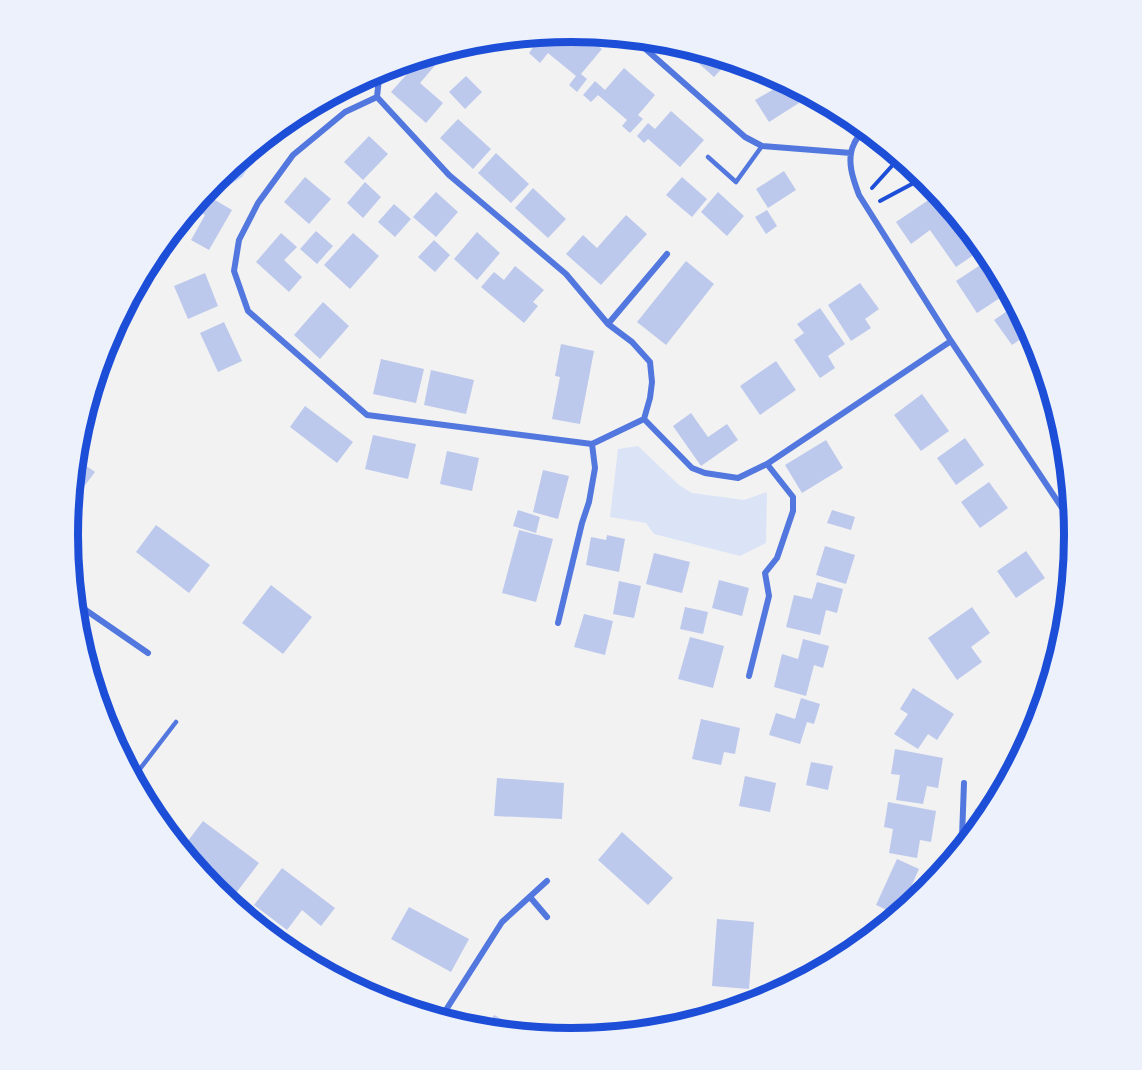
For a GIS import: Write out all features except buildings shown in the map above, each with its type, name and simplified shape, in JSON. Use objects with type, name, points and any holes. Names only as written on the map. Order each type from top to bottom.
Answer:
[{"type":"street","points":[[642,47],[745,137],[762,146],[851,153]]},
{"type":"street","points":[[377,98],[345,112],[293,155],[258,203],[239,240],[234,271],[248,311],[368,415],[592,444],[644,419],[652,382],[651,362],[632,342],[608,324],[566,274],[449,175],[377,98],[379,81]]},
{"type":"street","points":[[860,136],[854,142],[851,153],[851,176],[859,195],[951,341],[1063,510]]},
{"type":"street","points":[[608,324],[667,254]]},
{"type":"street","points":[[644,419],[692,468],[705,473],[738,478],[767,464],[951,341]]},
{"type":"street","points":[[558,623],[582,523],[590,502],[595,468],[592,444]]},
{"type":"street","points":[[748,676],[769,596],[765,573],[777,558],[793,511],[792,497],[767,464]]},
{"type":"street","points":[[83,609],[148,653]]},
{"type":"street","points":[[962,835],[964,783]]},
{"type":"street","points":[[445,1012],[502,922],[547,881]]},
{"type":"street","points":[[530,897],[547,917]]},
{"type":"lane","points":[[708,157],[736,183],[762,146]]},
{"type":"lane","points":[[138,771],[176,722]]},
{"type":"path","points":[[859,195],[872,188],[895,163]]},
{"type":"path","points":[[867,208],[916,182]]},
{"type":"shaded area","points":[[638,446],[679,485],[692,493],[744,500],[767,492],[766,543],[740,556],[654,534],[646,523],[610,517],[618,449]]},
{"type":"water","points":[[255,157],[242,177],[229,185],[225,183]]}]
